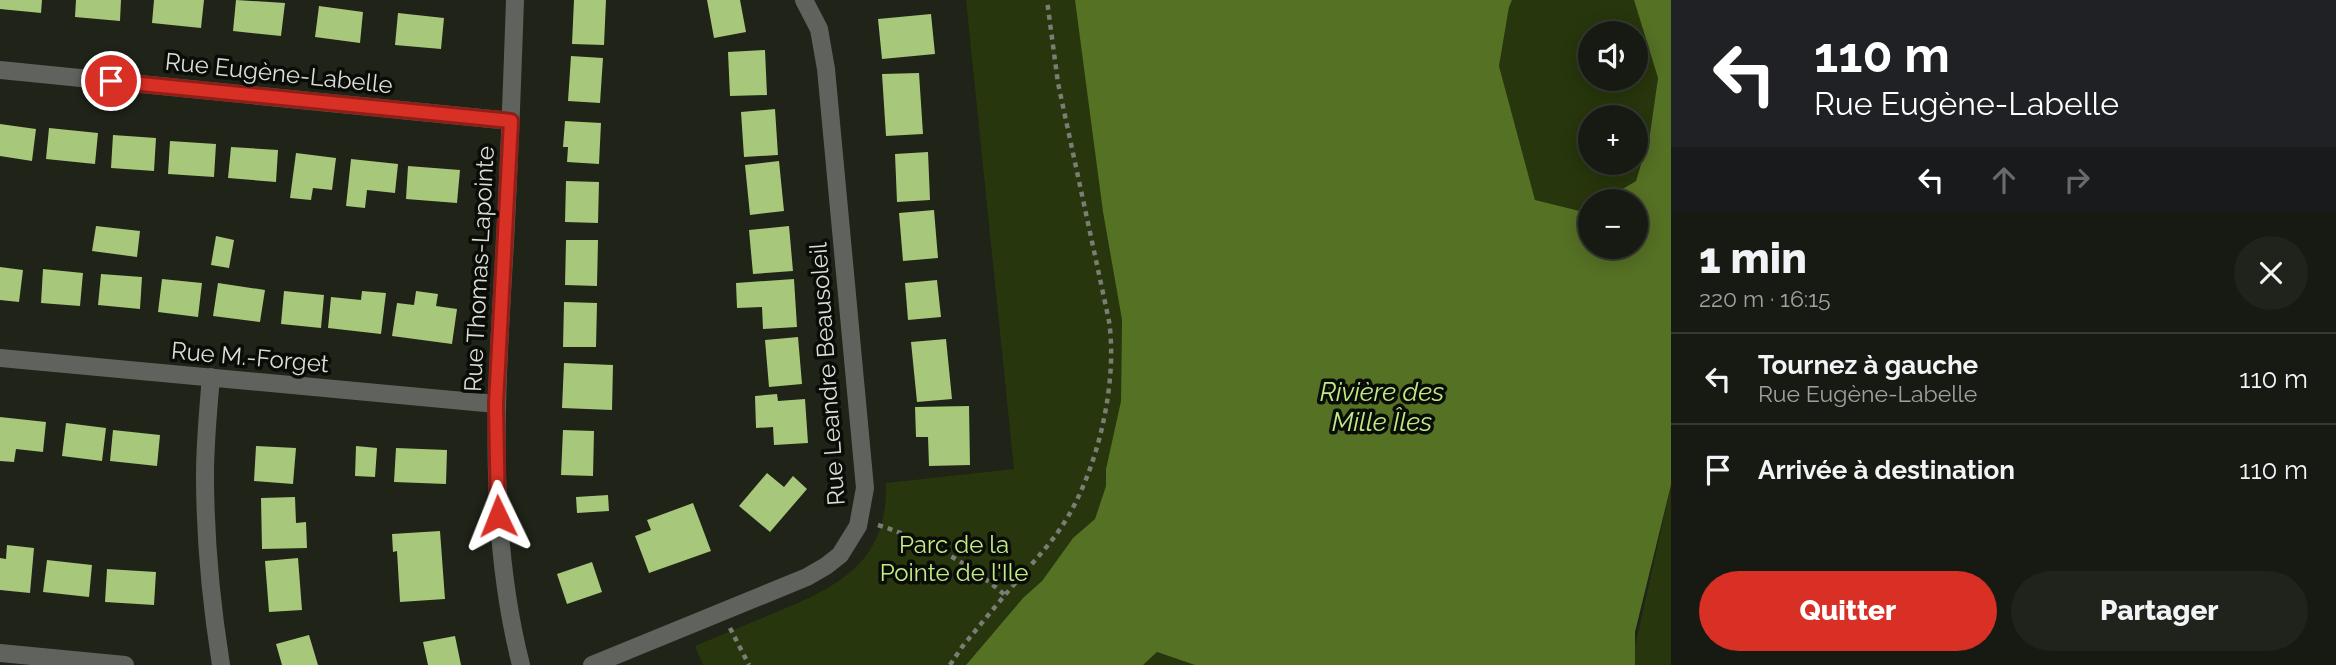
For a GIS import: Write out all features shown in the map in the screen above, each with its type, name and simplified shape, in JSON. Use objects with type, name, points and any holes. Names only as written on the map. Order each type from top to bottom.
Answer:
[{"type":"street","name":"Rue Thomas-Lapointe","points":[[515,0],[496,404],[500,548],[508,607],[521,665]]},
{"type":"street","name":"Rue Leandre Beausoleil","points":[[592,665],[807,576],[839,555],[851,540],[860,519],[865,488],[826,69],[819,29],[804,0]]},
{"type":"street","name":"Rue Eugène-Labelle","points":[[0,70],[511,121]]},
{"type":"street","name":"Rue M.-Forget","points":[[0,358],[496,404]]},
{"type":"street","points":[[211,377],[205,474],[206,517],[221,665]]},
{"type":"street","points":[[0,653],[125,665]]},
{"type":"path","points":[[950,665],[1066,521],[1097,446],[1113,347],[1058,83],[1047,0]]},
{"type":"path","points":[[881,526],[951,555],[979,573],[1005,595]]},
{"type":"path","points":[[731,631],[749,665]]},
{"type":"green space","name":"Parc de la Pointe de l'Ile","points":[[966,0],[1075,0],[1077,5],[1103,212],[1122,320],[1121,401],[1106,469],[1106,486],[1095,519],[1073,538],[1042,581],[1023,598],[966,665],[703,665],[695,646],[823,591],[857,566],[870,550],[879,532],[885,510],[886,483],[1014,469]]},
{"type":"green space","points":[[1512,0],[1634,0],[1640,21],[1578,21],[1578,91],[1648,91],[1648,46],[1658,78],[1648,141],[1648,105],[1578,105],[1578,175],[1638,175],[1636,181],[1622,189],[1578,189],[1578,211],[1535,200],[1499,66]]},
{"type":"green space","points":[[1671,485],[1671,665],[1631,665],[1631,664]]},
{"type":"green space","points":[[1157,652],[1193,664],[1195,665],[1143,665]]},
{"type":"water","name":"Rivière des Mille Îles","points":[[1075,0],[1512,0],[1499,66],[1535,200],[1578,211],[1578,259],[1648,259],[1648,189],[1622,189],[1636,181],[1638,175],[1648,175],[1648,141],[1658,78],[1648,46],[1648,21],[1640,21],[1634,0],[1671,0],[1671,485],[1635,632],[1635,665],[1195,665],[1157,652],[1143,665],[966,665],[1023,598],[1042,581],[1073,538],[1095,519],[1106,486],[1106,469],[1121,401],[1122,320],[1103,212]]},
{"type":"building","points":[[0,0],[42,0],[41,13],[0,9]]},
{"type":"building","points":[[76,0],[121,0],[120,21],[75,17]]},
{"type":"building","points":[[154,0],[204,0],[201,28],[152,23]]},
{"type":"building","points":[[236,0],[285,3],[281,36],[233,31]]},
{"type":"building","points":[[574,0],[606,0],[604,45],[572,44]]},
{"type":"building","points":[[707,0],[740,0],[746,32],[714,38]]},
{"type":"building","points":[[319,6],[363,12],[360,43],[315,37]]},
{"type":"building","points":[[398,13],[444,18],[441,49],[395,45]]},
{"type":"building","points":[[931,14],[935,54],[882,59],[878,19]]},
{"type":"building","points":[[765,50],[767,95],[730,96],[728,52]]},
{"type":"building","points":[[571,56],[603,58],[600,103],[568,101]]},
{"type":"building","points":[[919,73],[923,134],[886,136],[882,74]]},
{"type":"building","points":[[775,109],[778,155],[744,157],[741,112]]},
{"type":"building","points":[[565,121],[601,123],[599,164],[567,162],[568,147],[563,147]]},
{"type":"building","points":[[0,124],[36,129],[32,161],[0,156]]},
{"type":"building","points":[[49,128],[98,133],[95,164],[46,159]]},
{"type":"building","points":[[113,135],[156,138],[154,171],[111,168]]},
{"type":"building","points":[[170,141],[216,144],[214,177],[168,174]]},
{"type":"building","points":[[231,147],[278,150],[276,182],[228,178]]},
{"type":"building","points":[[928,152],[930,200],[897,202],[895,154]]},
{"type":"building","points":[[296,153],[336,158],[332,190],[313,188],[311,200],[290,198]]},
{"type":"building","points":[[351,159],[398,164],[395,193],[367,190],[365,208],[346,206]]},
{"type":"building","points":[[779,161],[784,211],[750,215],[745,165]]},
{"type":"building","points":[[408,166],[460,170],[457,203],[406,199]]},
{"type":"building","points":[[566,181],[599,182],[598,223],[565,222]]},
{"type":"building","points":[[934,210],[938,258],[903,261],[899,213]]},
{"type":"building","points":[[96,226],[140,231],[137,257],[92,251]]},
{"type":"building","points":[[789,226],[793,271],[753,274],[749,230]]},
{"type":"building","points":[[216,236],[234,240],[229,268],[211,265]]},
{"type":"building","points":[[566,240],[598,240],[597,286],[565,285]]},
{"type":"building","points":[[0,267],[23,270],[19,302],[0,300]]},
{"type":"building","points":[[43,269],[83,273],[80,306],[41,303]]},
{"type":"building","points":[[101,274],[142,277],[140,309],[98,305]]},
{"type":"building","points":[[162,279],[202,283],[198,317],[158,312]]},
{"type":"building","points":[[794,279],[797,327],[763,329],[762,307],[737,308],[736,283]]},
{"type":"building","points":[[937,280],[941,317],[908,320],[905,283]]},
{"type":"building","points":[[218,283],[265,290],[260,322],[213,316]]},
{"type":"building","points":[[284,291],[324,295],[321,328],[281,324]]},
{"type":"building","points":[[362,291],[386,293],[381,334],[328,328],[331,297],[361,300]]},
{"type":"building","points":[[416,291],[438,294],[436,306],[457,309],[452,344],[392,336],[397,303],[414,305]]},
{"type":"building","points":[[564,302],[597,303],[596,347],[563,347]]},
{"type":"building","points":[[798,337],[802,384],[769,387],[765,340]]},
{"type":"building","points":[[946,339],[952,399],[917,402],[911,342]]},
{"type":"building","points":[[564,363],[613,365],[612,410],[562,408]]},
{"type":"building","points":[[777,394],[778,401],[805,399],[808,443],[774,445],[773,427],[756,428],[755,396]]},
{"type":"building","points":[[969,406],[970,465],[929,466],[928,437],[916,437],[915,407]]},
{"type":"building","points":[[0,417],[46,422],[43,452],[16,449],[14,462],[0,461]]},
{"type":"building","points":[[66,423],[106,428],[102,461],[62,456]]},
{"type":"building","points":[[113,430],[160,435],[157,466],[110,461]]},
{"type":"building","points":[[563,430],[594,431],[593,476],[561,475]]},
{"type":"building","points":[[256,446],[296,448],[293,484],[254,481]]},
{"type":"building","points":[[356,446],[377,448],[375,477],[355,476]]},
{"type":"building","points":[[396,448],[447,450],[446,484],[394,482]]},
{"type":"building","points":[[767,473],[784,487],[793,476],[807,489],[770,532],[739,506]]},
{"type":"building","points":[[608,495],[609,511],[577,513],[576,497]]},
{"type":"building","points":[[295,497],[296,523],[306,522],[307,548],[262,549],[261,498]]},
{"type":"building","points":[[693,503],[711,551],[649,573],[635,536],[651,530],[647,520]]},
{"type":"building","points":[[440,531],[445,599],[400,602],[397,551],[393,552],[392,534]]},
{"type":"building","points":[[7,545],[34,548],[30,593],[0,590],[0,558],[6,559]]},
{"type":"building","points":[[298,558],[302,610],[269,612],[265,561]]},
{"type":"building","points":[[47,560],[92,565],[89,597],[43,592]]},
{"type":"building","points":[[592,562],[602,592],[567,604],[557,574]]},
{"type":"building","points":[[107,569],[156,572],[154,605],[105,602]]},
{"type":"building","points":[[309,635],[318,665],[282,665],[276,644]]},
{"type":"building","points":[[455,636],[461,665],[428,665],[423,642]]},
{"type":"route","points":[[111,81],[511,121],[496,404],[498,516]]}]
